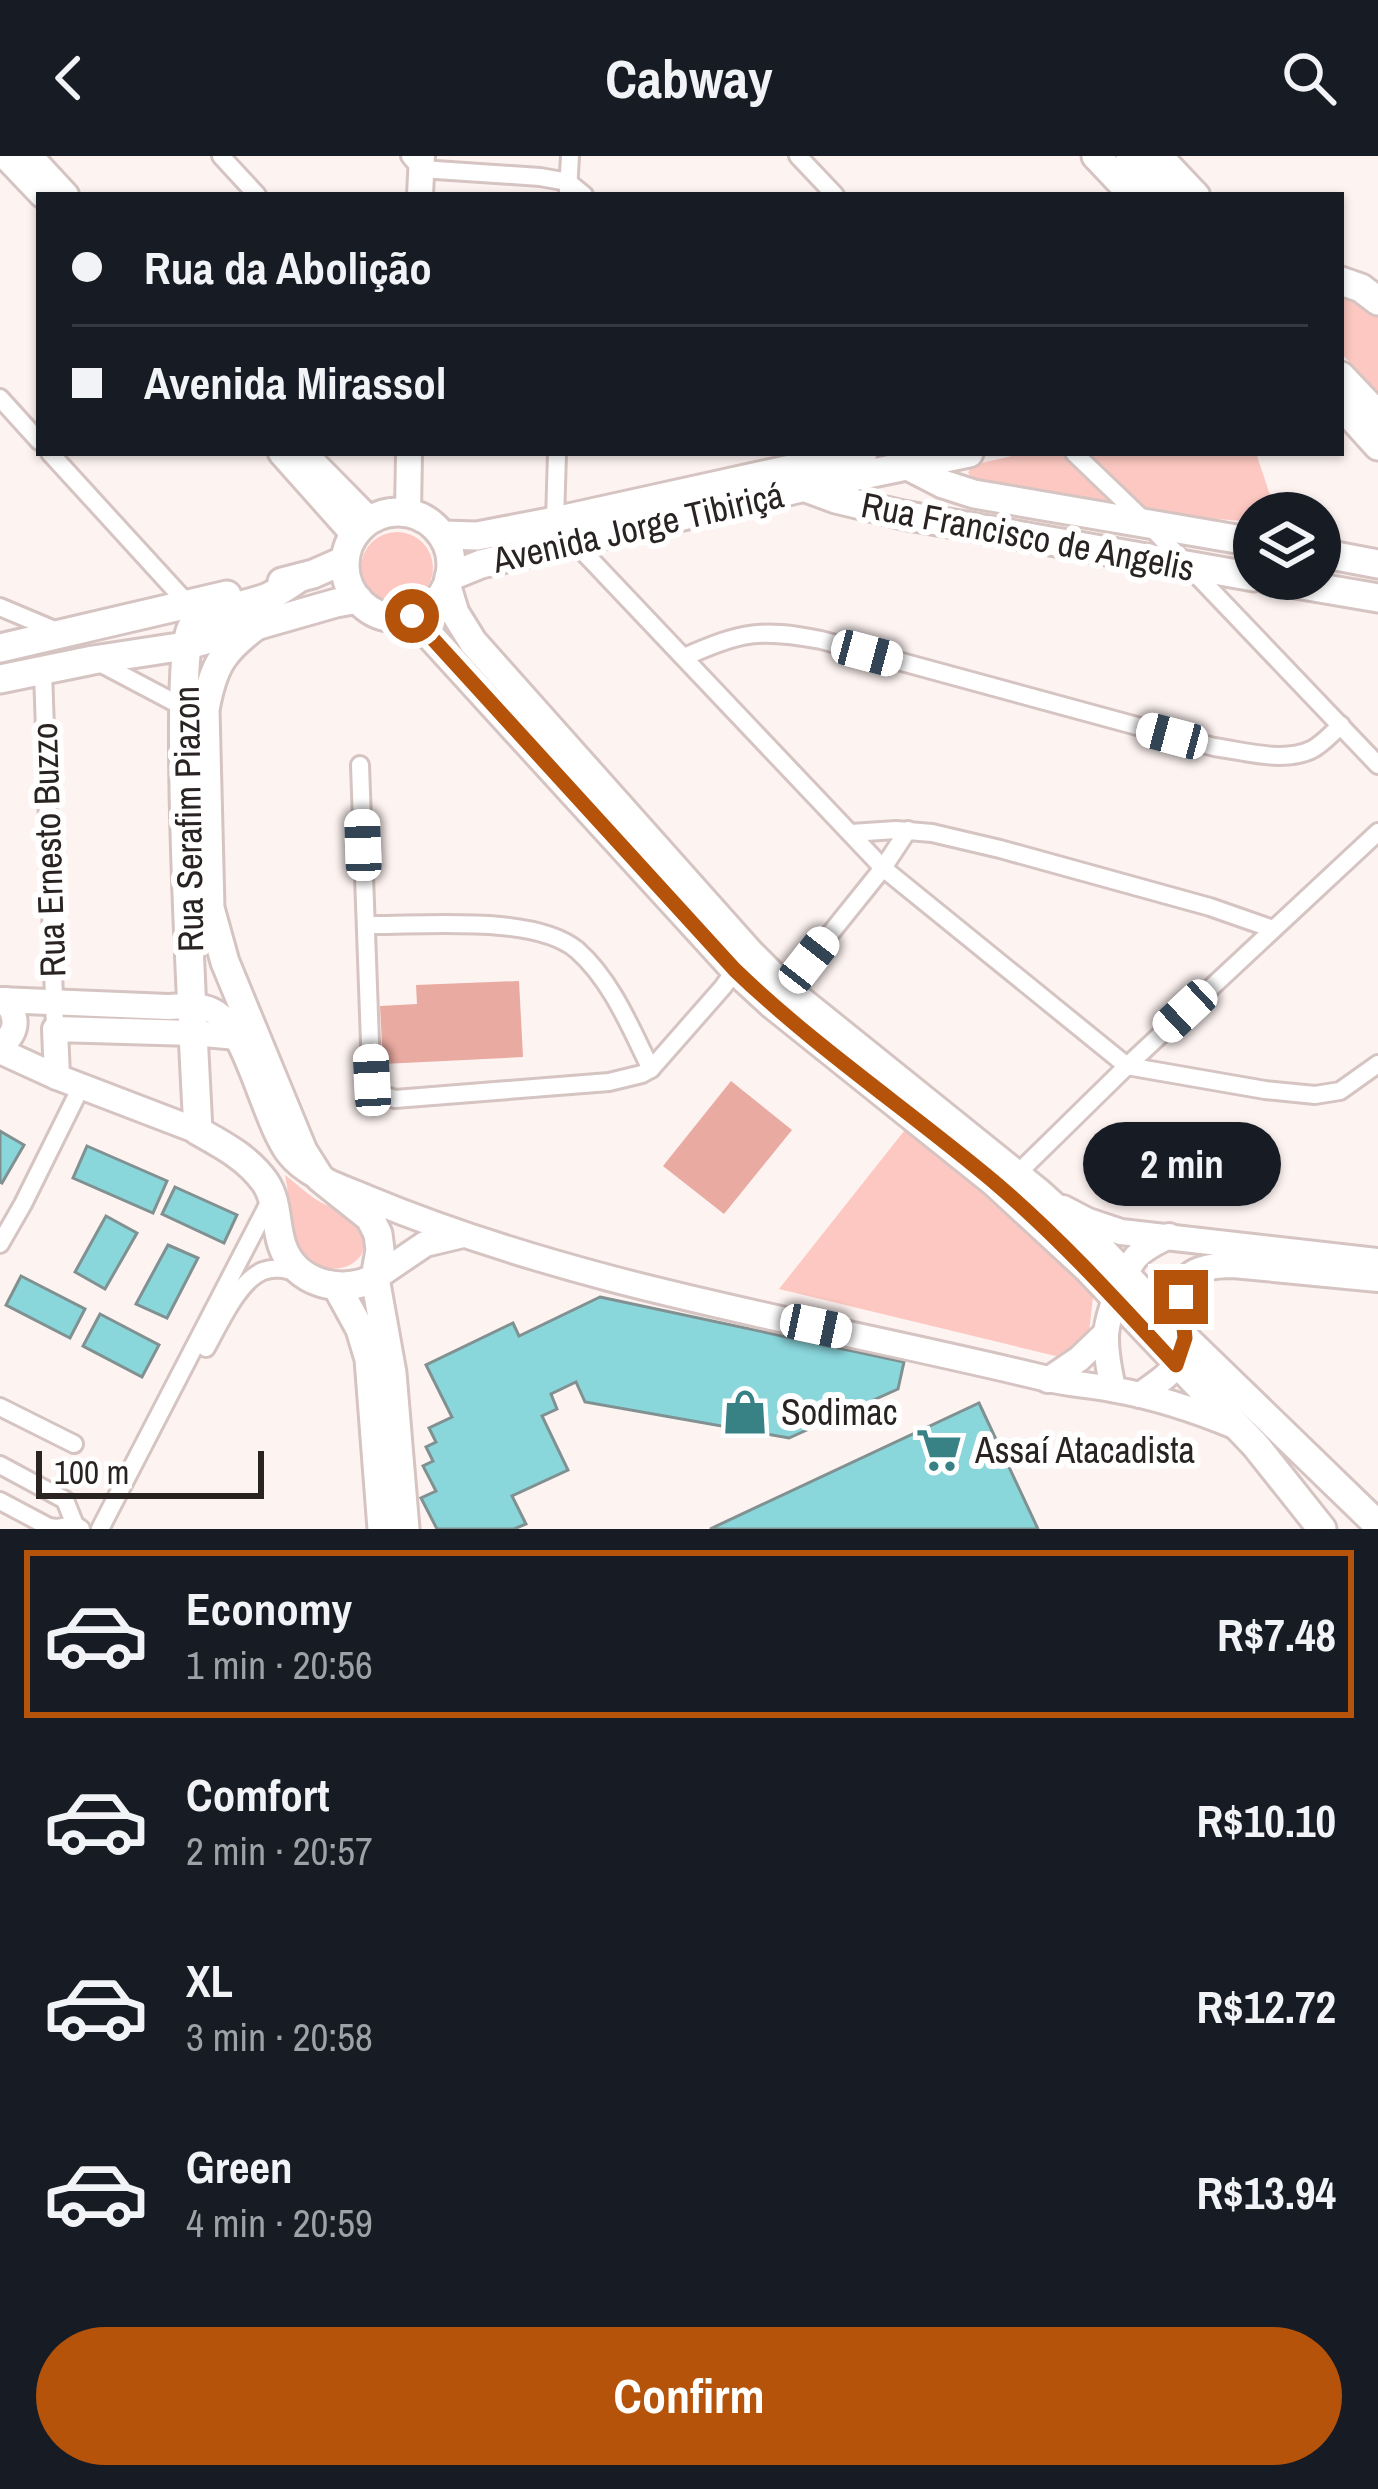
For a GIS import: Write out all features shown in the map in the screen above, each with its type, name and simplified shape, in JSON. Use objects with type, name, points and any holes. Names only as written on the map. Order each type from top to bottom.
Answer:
[{"type":"main road","points":[[5,156],[39,192]]},
{"type":"main road","points":[[30,156],[63,192]]},
{"type":"main road","points":[[1096,156],[1130,192]]},
{"type":"main road","points":[[1130,156],[1165,192]]},
{"type":"main road","points":[[1160,156],[1194,192]]},
{"type":"main road","points":[[1344,282],[1378,301]]},
{"type":"main road","points":[[1344,382],[1368,432]]},
{"type":"main road","points":[[1344,408],[1368,432]]},
{"type":"main road","points":[[284,456],[357,538]]},
{"type":"main road","points":[[8,642],[64,634],[299,578],[357,538],[388,513],[408,513],[431,523],[449,550],[448,582],[430,608],[412,616],[384,616],[358,599],[350,587],[357,538],[306,456]]},
{"type":"main road","points":[[408,513],[409,456]]},
{"type":"main road","name":"Avenida Jorge Tibiriçá","points":[[442,535],[477,536],[555,521],[771,462],[832,456]]},
{"type":"main road","name":"Avenida Jorge Tibiriçá","points":[[448,582],[481,564],[905,460],[944,456]]},
{"type":"main road","points":[[964,456],[961,475],[974,494]]},
{"type":"main road","name":"Rua Francisco de Angelis","points":[[905,460],[944,484],[974,494],[1233,538]]},
{"type":"main road","name":"Rua Francisco de Angelis","points":[[805,488],[903,515],[1233,574]]},
{"type":"main road","points":[[1341,558],[1378,565]]},
{"type":"main road","name":"Rua Serafim Piazon","points":[[198,1131],[183,707],[185,646],[193,625],[203,618],[266,598],[299,578]]},
{"type":"main road","points":[[448,582],[455,613],[473,642],[742,961]]},
{"type":"main road","points":[[1341,591],[1378,598]]},
{"type":"main road","points":[[0,680],[185,646],[358,599]]},
{"type":"main road","points":[[412,616],[742,961],[1087,1268],[1121,1288]]},
{"type":"main road","points":[[260,623],[232,644],[218,663],[205,710],[210,908],[225,962],[304,1151],[320,1178],[518,1255],[732,1308],[1140,1395],[1237,1427]]},
{"type":"main road","points":[[780,997],[1027,1183],[1088,1221],[1121,1232],[1378,1261]]},
{"type":"main road","points":[[2,1000],[193,1019]]},
{"type":"main road","points":[[2,1000],[16,1023],[0,1048],[57,1076],[198,1131],[252,1166],[273,1196],[287,1258],[322,1284],[363,1284],[425,1244],[465,1234]]},
{"type":"main road","points":[[57,1076],[55,1029],[219,1013],[237,1037],[281,1142],[298,1164],[370,1218],[378,1234],[375,1278],[392,1373],[405,1529]]},
{"type":"main road","points":[[1027,1183],[1181,1351],[1322,1529]]},
{"type":"main road","points":[[1048,1379],[1105,1334],[1137,1256],[1169,1236]]},
{"type":"main road","points":[[1140,1395],[1165,1376],[1181,1351],[1181,1297],[1185,1280],[1199,1268],[1233,1265],[1378,1279]]},
{"type":"main road","points":[[337,1287],[369,1359],[382,1529]]},
{"type":"main road","points":[[1105,1334],[1114,1389]]},
{"type":"main road","points":[[1181,1351],[1210,1362],[1378,1525]]},
{"type":"main road","points":[[1210,1362],[1284,1447],[1322,1507],[1343,1529]]},
{"type":"street","points":[[220,156],[254,192]]},
{"type":"street","points":[[418,169],[540,176],[568,188],[570,156]]},
{"type":"street","points":[[798,156],[832,192]]},
{"type":"street","points":[[0,398],[36,438]]},
{"type":"street","points":[[53,456],[188,604]]},
{"type":"street","points":[[557,456],[555,521],[575,543],[883,868],[1127,1066],[1315,1095],[1340,1091],[1378,1064]]},
{"type":"street","points":[[1077,456],[1378,765]]},
{"type":"street","points":[[0,607],[64,634]]},
{"type":"street","points":[[684,657],[736,636],[787,634],[1214,747],[1252,753],[1309,751],[1341,724]]},
{"type":"street","points":[[93,660],[183,707]]},
{"type":"street","name":"Rua Ernesto Buzzo","points":[[43,671],[55,1029]]},
{"type":"street","points":[[361,765],[372,1080],[379,1095],[395,1099],[609,1082],[642,1074],[742,961]]},
{"type":"street","points":[[780,997],[908,830]]},
{"type":"street","points":[[1027,1183],[1127,1066],[1378,832]]},
{"type":"street","points":[[851,833],[932,833],[1210,907],[1273,929]]},
{"type":"street","points":[[366,925],[517,927],[550,935],[575,949],[596,972],[651,1069]]},
{"type":"street","points":[[0,1244],[82,1084]]},
{"type":"street","points":[[100,1529],[273,1196]]},
{"type":"street","points":[[110,1529],[246,1282],[278,1268],[303,1274]]},
{"type":"street","points":[[0,1407],[74,1444]]},
{"type":"street","points":[[0,1465],[65,1500],[78,1527],[49,1526],[0,1501]]},
{"type":"shaded area","points":[[1344,296],[1378,317],[1378,393],[1344,356]]},
{"type":"shaded area","points":[[1012,456],[1257,456],[1269,492],[1233,492],[1233,520],[1144,513],[975,480],[968,473],[972,465]]},
{"type":"shaded area","points":[[397,532],[422,543],[433,568],[422,593],[397,604],[372,593],[361,568],[372,543]]},
{"type":"shaded area","points":[[519,981],[523,1057],[383,1064],[380,1006],[417,1004],[416,985]]},
{"type":"shaded area","points":[[731,1081],[792,1130],[724,1214],[663,1166]]},
{"type":"shaded area","points":[[912,1121],[1085,1271],[1093,1297],[1089,1333],[1064,1358],[779,1289]]},
{"type":"shaded area","points":[[285,1175],[317,1200],[355,1220],[363,1234],[359,1258],[337,1269],[311,1261],[294,1231]]},
{"type":"building","points":[[0,1131],[24,1145],[2,1183],[0,1182]]},
{"type":"building","points":[[87,1146],[167,1181],[153,1213],[73,1178]]},
{"type":"building","points":[[175,1187],[237,1215],[224,1243],[162,1214]]},
{"type":"building","points":[[106,1216],[137,1233],[105,1289],[75,1272]]},
{"type":"building","points":[[168,1245],[198,1258],[167,1318],[136,1304]]},
{"type":"building","points":[[21,1276],[85,1309],[70,1338],[6,1305]]},
{"type":"building","name":"Sodimac","points":[[600,1297],[904,1362],[898,1389],[789,1438],[585,1402],[576,1382],[551,1394],[557,1409],[542,1416],[568,1470],[512,1496],[526,1524],[514,1529],[437,1529],[421,1498],[436,1491],[423,1466],[433,1461],[426,1447],[436,1442],[429,1428],[452,1417],[426,1365],[513,1323],[519,1336]]},
{"type":"building","points":[[100,1314],[159,1345],[142,1377],[83,1346]]},
{"type":"building","name":"Assaí Atacadista","points":[[979,1403],[1038,1529],[710,1529]]},
{"type":"place","name":"Sodimac","points":[[745,1412]]},
{"type":"place","name":"Assaí Atacadista","points":[[939,1450]]},
{"type":"route","points":[[412,616],[735,970],[773,1006],[995,1183],[1087,1268],[1176,1365],[1185,1338],[1181,1297]]}]
